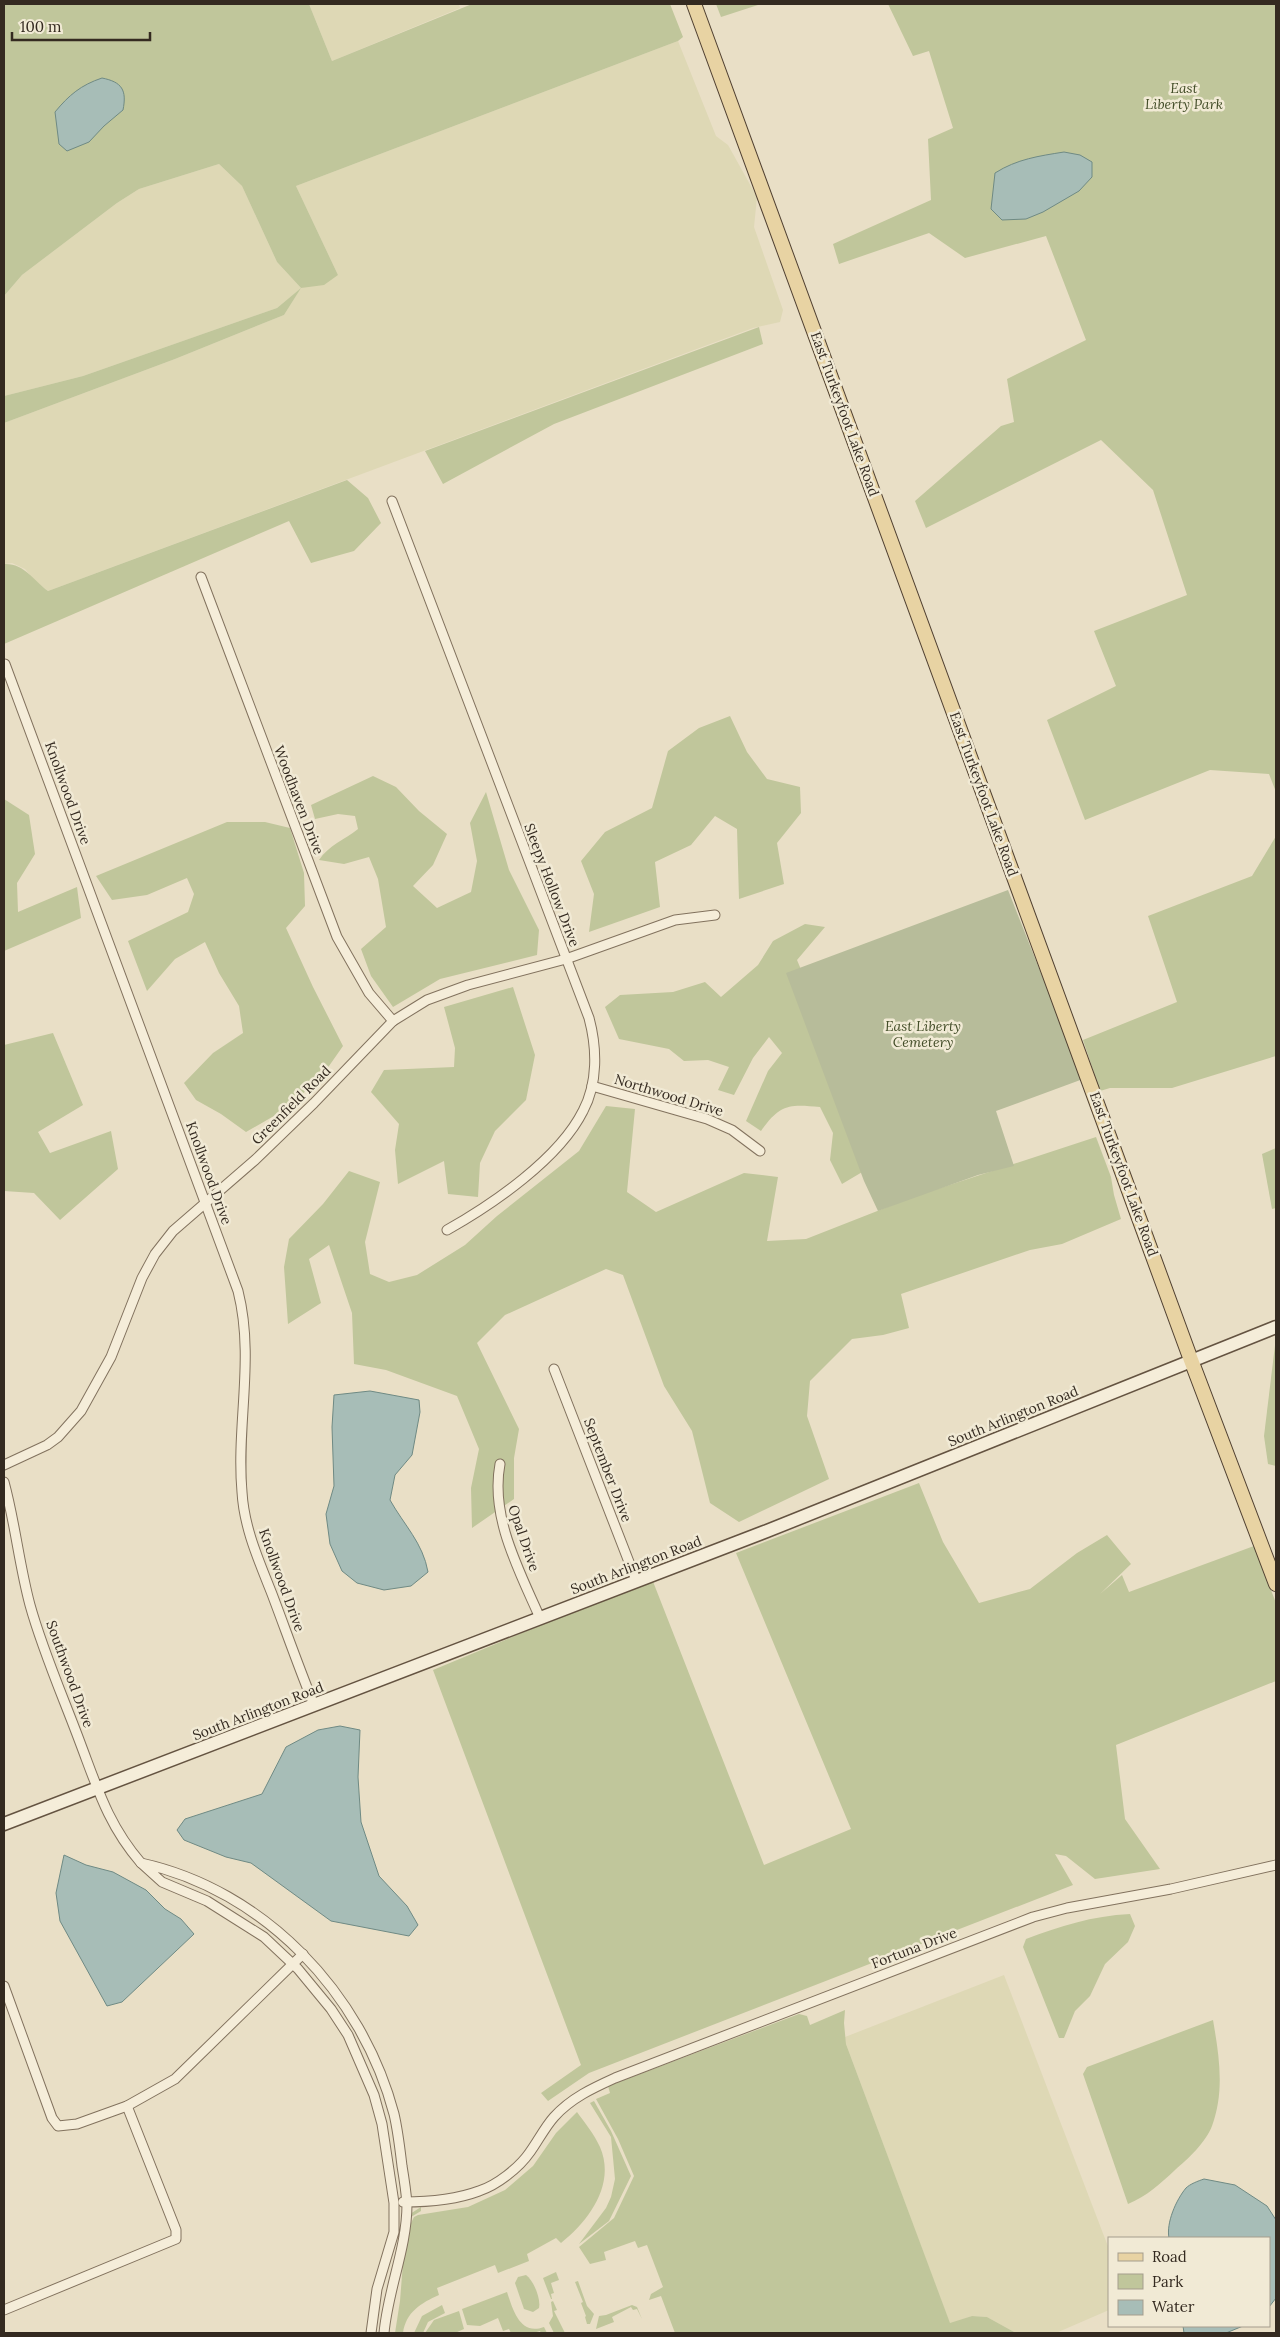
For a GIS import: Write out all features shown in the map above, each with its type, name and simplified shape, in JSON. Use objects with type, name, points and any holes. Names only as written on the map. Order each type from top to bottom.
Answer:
[{"type":"main road","name":"East Turkeyfoot Lake Road","points":[[694,4],[1191,1360],[1276,1584]]},
{"type":"main road","name":"South Arlington Road","points":[[4,1824],[767,1530],[1276,1327]]},
{"type":"street","name":"Sleepy Hollow Drive","points":[[392,501],[590,1024],[595,1056],[592,1086],[578,1120],[541,1162],[494,1201],[447,1230]]},
{"type":"street","name":"Woodhaven Drive","points":[[201,576],[337,937],[354,971],[368,992],[393,1021]]},
{"type":"street","name":"Knollwood Drive","points":[[5,664],[238,1291],[245,1329],[246,1356],[241,1474],[247,1525],[254,1550],[314,1705]]},
{"type":"street","name":"Greenfield Road","points":[[4,1465],[47,1445],[58,1437],[81,1412],[98,1385],[142,1278],[155,1254],[184,1219],[206,1203],[314,1104],[393,1021],[444,992],[566,959],[675,920],[715,916]]},
{"type":"street","name":"Northwood Drive","points":[[592,1086],[707,1119],[732,1130],[760,1151]]},
{"type":"street","name":"September Drive","points":[[554,1369],[636,1580]]},
{"type":"street","name":"Opal Drive","points":[[500,1464],[496,1488],[500,1518],[540,1618]]},
{"type":"street","name":"Southwood Drive","points":[[4,1482],[14,1519],[31,1608],[95,1788],[120,1837],[141,1863],[162,1882],[207,1901],[264,1937],[293,1964],[331,2009],[348,2034],[374,2095],[382,2124],[394,2202],[394,2232],[377,2289],[371,2333]]},
{"type":"street","points":[[141,1863],[166,1868],[198,1882],[230,1898],[274,1928],[329,1983],[351,2014],[376,2063],[394,2114],[407,2202],[404,2244],[386,2308],[384,2333]]},
{"type":"street","name":"Fortuna Drive","points":[[394,2202],[459,2196],[479,2191],[494,2184],[515,2168],[528,2154],[554,2117],[574,2099],[615,2078],[1033,1917],[1067,1908],[1171,1890],[1276,1865]]},
{"type":"street","points":[[4,1986],[52,2118],[58,2126],[77,2124],[127,2106],[175,2079],[302,1954]]},
{"type":"street","points":[[4,2310],[71,2284],[176,2239],[176,2230],[127,2106]]},
{"type":"shaded area","points":[[309,4],[459,4],[460,8],[332,61]]},
{"type":"shaded area","points":[[678,41],[716,136],[728,145],[757,197],[754,227],[783,310],[780,322],[753,328],[48,591],[35,581],[25,569],[12,563],[4,564],[4,423],[175,359],[284,315],[300,289],[277,308],[83,376],[4,396],[4,296],[22,275],[117,203],[139,189],[219,164],[242,186],[277,262],[301,288],[338,275],[296,186]]},
{"type":"shaded area","points":[[1004,1975],[1108,2246],[1108,2310],[1056,2333],[1016,2333],[987,2317],[972,2316],[950,2324],[845,2037]]},
{"type":"green space","points":[[4,4],[309,4],[332,61],[472,4],[670,4],[683,37],[678,41],[296,186],[338,275],[324,285],[301,288],[277,262],[242,186],[219,164],[139,189],[117,203],[22,275],[4,296]]},
{"type":"green space","points":[[716,4],[761,4],[721,17]]},
{"type":"green space","name":"East Liberty Park","points":[[888,4],[1276,4],[1276,792],[1269,774],[1210,770],[1085,820],[1047,720],[1116,686],[1094,631],[1187,595],[1153,490],[1101,440],[926,528],[915,501],[1001,426],[1014,422],[1007,379],[1086,340],[1046,236],[965,258],[929,233],[839,264],[833,244],[931,200],[928,139],[953,128],[929,51],[913,56]]},
{"type":"green space","points":[[301,288],[284,315],[175,359],[4,423],[4,396],[83,376],[277,308]]},
{"type":"green space","points":[[759,327],[763,344],[554,424],[443,484],[425,451]]},
{"type":"green space","points":[[347,480],[368,498],[381,523],[354,551],[311,563],[289,521],[4,644],[4,564],[11,564],[23,569],[48,591]]},
{"type":"green space","points":[[730,716],[747,752],[767,779],[800,787],[801,813],[777,843],[784,884],[739,899],[737,829],[715,816],[691,845],[655,862],[660,907],[589,932],[594,894],[581,861],[605,832],[652,808],[668,751],[699,728]]},
{"type":"green space","points":[[373,776],[396,787],[419,811],[447,834],[433,865],[413,886],[437,908],[471,892],[477,861],[470,823],[486,792],[509,870],[539,930],[537,955],[440,979],[393,1007],[371,976],[361,949],[386,927],[378,879],[369,857],[344,864],[319,860],[332,846],[358,829],[355,816],[338,814],[315,819],[311,805]]},
{"type":"green space","points":[[4,799],[29,815],[35,854],[17,883],[18,912],[77,887],[81,918],[4,951]]},
{"type":"green space","points":[[227,822],[265,822],[290,828],[304,873],[305,906],[286,928],[343,1046],[322,1076],[286,1109],[246,1132],[221,1114],[196,1100],[184,1083],[213,1053],[243,1033],[239,1006],[219,973],[205,942],[175,959],[147,991],[128,941],[188,912],[194,894],[187,878],[147,895],[112,900],[96,876]]},
{"type":"green space","points":[[1276,836],[1276,1056],[1172,1088],[1110,1088],[1100,1091],[1083,1040],[1177,1002],[1148,916],[1252,876]]},
{"type":"green space","name":"East Liberty Cemetery","points":[[1008,890],[1083,1079],[996,1111],[1014,1166],[978,1175],[878,1211],[864,1181],[786,973]]},
{"type":"green space","points":[[805,924],[825,927],[797,960],[869,1168],[842,1184],[830,1160],[833,1133],[820,1107],[793,1106],[786,1108],[774,1115],[761,1131],[746,1121],[768,1071],[782,1053],[769,1037],[753,1058],[734,1095],[718,1090],[729,1067],[708,1060],[684,1061],[669,1049],[619,1039],[605,1007],[620,995],[673,992],[705,982],[721,997],[758,965],[773,941]]},
{"type":"green space","points":[[513,987],[535,1055],[526,1100],[495,1131],[480,1163],[478,1197],[448,1194],[444,1161],[398,1184],[395,1150],[399,1124],[371,1092],[384,1070],[454,1067],[455,1048],[444,1007]]},
{"type":"green space","points":[[53,1033],[83,1105],[38,1132],[50,1153],[111,1131],[118,1169],[60,1220],[34,1193],[4,1191],[4,1045]]},
{"type":"green space","points":[[606,1106],[635,1109],[627,1192],[656,1212],[744,1173],[778,1177],[767,1241],[806,1239],[913,1197],[1096,1137],[1111,1177],[1121,1219],[1062,1244],[1030,1250],[901,1294],[909,1328],[883,1335],[852,1339],[810,1381],[807,1416],[829,1479],[739,1522],[710,1503],[692,1431],[664,1386],[623,1275],[606,1269],[505,1315],[477,1343],[519,1429],[514,1458],[514,1499],[472,1528],[471,1488],[479,1449],[457,1396],[386,1370],[354,1364],[352,1313],[329,1245],[309,1259],[321,1303],[288,1324],[284,1267],[289,1239],[323,1204],[349,1171],[380,1182],[365,1242],[370,1274],[389,1282],[417,1275],[465,1245],[497,1216],[579,1151]]},
{"type":"green space","points":[[1276,1148],[1276,1208],[1272,1209],[1262,1154]]},
{"type":"green space","points":[[1276,1337],[1276,1466],[1268,1464],[1264,1436]]},
{"type":"green space","points":[[919,1483],[943,1542],[979,1603],[1030,1589],[1077,1553],[1107,1535],[1131,1564],[1100,1594],[1122,1575],[1129,1592],[1254,1546],[1276,1603],[1276,1681],[1116,1745],[1125,1819],[1160,1869],[1095,1879],[1066,1856],[1055,1854],[1073,1885],[589,2073],[548,2101],[541,2093],[581,2065],[433,1670],[652,1579],[764,1865],[851,1829],[736,1553]]},
{"type":"green space","points":[[1130,1914],[1135,1926],[1128,1942],[1105,1964],[1090,1996],[1075,2011],[1064,2038],[1059,2038],[1023,1947],[1026,1939],[1076,1922]]},
{"type":"green space","points":[[845,2010],[846,2044],[950,2323],[972,2316],[987,2317],[1016,2333],[675,2333],[661,2296],[649,2300],[651,2294],[663,2287],[647,2245],[638,2248],[635,2241],[604,2252],[606,2260],[590,2264],[579,2247],[614,2218],[634,2176],[618,2139],[596,2099],[610,2093],[608,2086],[799,2014],[807,2016],[810,2025]]},
{"type":"green space","points":[[1213,2020],[1219,2060],[1220,2086],[1212,2126],[1206,2138],[1185,2161],[1147,2193],[1128,2204],[1083,2074],[1087,2067]]},
{"type":"green space","points":[[594,2101],[611,2131],[631,2176],[609,2221],[579,2244],[606,2208],[611,2197],[615,2179],[611,2137],[590,2103]]},
{"type":"green space","points":[[577,2112],[600,2147],[605,2175],[597,2201],[581,2224],[561,2243],[556,2238],[527,2254],[529,2261],[498,2273],[495,2265],[437,2288],[439,2295],[415,2309],[407,2319],[403,2333],[395,2333],[400,2301],[406,2225],[410,2214],[421,2207],[421,2211],[411,2217],[409,2227],[414,2217],[418,2215],[468,2207],[505,2190],[533,2166],[556,2133]]},
{"type":"green space","points":[[556,2272],[559,2280],[551,2283],[554,2293],[551,2294],[551,2299],[543,2278]]},
{"type":"green space","points":[[526,2275],[534,2286],[539,2300],[539,2308],[533,2312],[524,2309],[515,2283],[518,2277]]},
{"type":"green space","points":[[578,2281],[587,2306],[594,2314],[590,2324],[587,2324],[581,2303],[583,2302],[575,2282]]},
{"type":"green space","points":[[507,2292],[515,2313],[523,2325],[536,2329],[544,2327],[547,2333],[541,2333],[540,2331],[533,2333],[511,2333],[509,2329],[503,2331],[498,2318],[480,2326],[467,2325],[462,2309]]},
{"type":"green space","points":[[553,2301],[557,2310],[554,2311],[565,2333],[554,2333],[549,2323],[553,2316],[551,2302]]},
{"type":"green space","points":[[442,2305],[445,2313],[428,2322],[423,2333],[414,2333],[422,2316]]},
{"type":"green space","points":[[632,2305],[637,2307],[642,2319],[637,2309],[633,2310],[631,2307],[612,2317],[614,2322],[596,2329],[599,2316]]},
{"type":"green space","points":[[459,2311],[464,2329],[455,2333],[425,2333],[434,2320]]},
{"type":"water","points":[[102,78],[114,82],[121,88],[124,97],[123,110],[89,142],[67,151],[59,144],[55,112],[76,91]]},
{"type":"water","points":[[1064,152],[1080,155],[1092,162],[1092,177],[1079,191],[1043,212],[1026,219],[1002,220],[991,209],[995,173],[1020,161]]},
{"type":"water","points":[[370,1391],[419,1400],[420,1412],[412,1455],[395,1475],[390,1500],[422,1552],[428,1572],[411,1586],[384,1590],[357,1583],[342,1571],[330,1544],[326,1514],[334,1486],[332,1427],[334,1395]]},
{"type":"water","points":[[340,1726],[360,1730],[358,1777],[361,1822],[379,1876],[407,1906],[418,1925],[409,1936],[331,1921],[251,1863],[226,1857],[184,1840],[177,1830],[185,1819],[262,1794],[286,1747],[318,1730]]},
{"type":"water","points":[[64,1855],[86,1865],[113,1872],[146,1890],[165,1909],[181,1919],[194,1934],[122,2002],[107,2006],[60,1921],[56,1893]]},
{"type":"water","points":[[1204,2179],[1235,2185],[1267,2206],[1276,2220],[1276,2298],[1270,2306],[1270,2237],[1169,2237],[1170,2219],[1179,2199],[1182,2193],[1194,2183]]},
{"type":"water","points":[[1183,2327],[1241,2327],[1226,2333],[1184,2333]]}]
